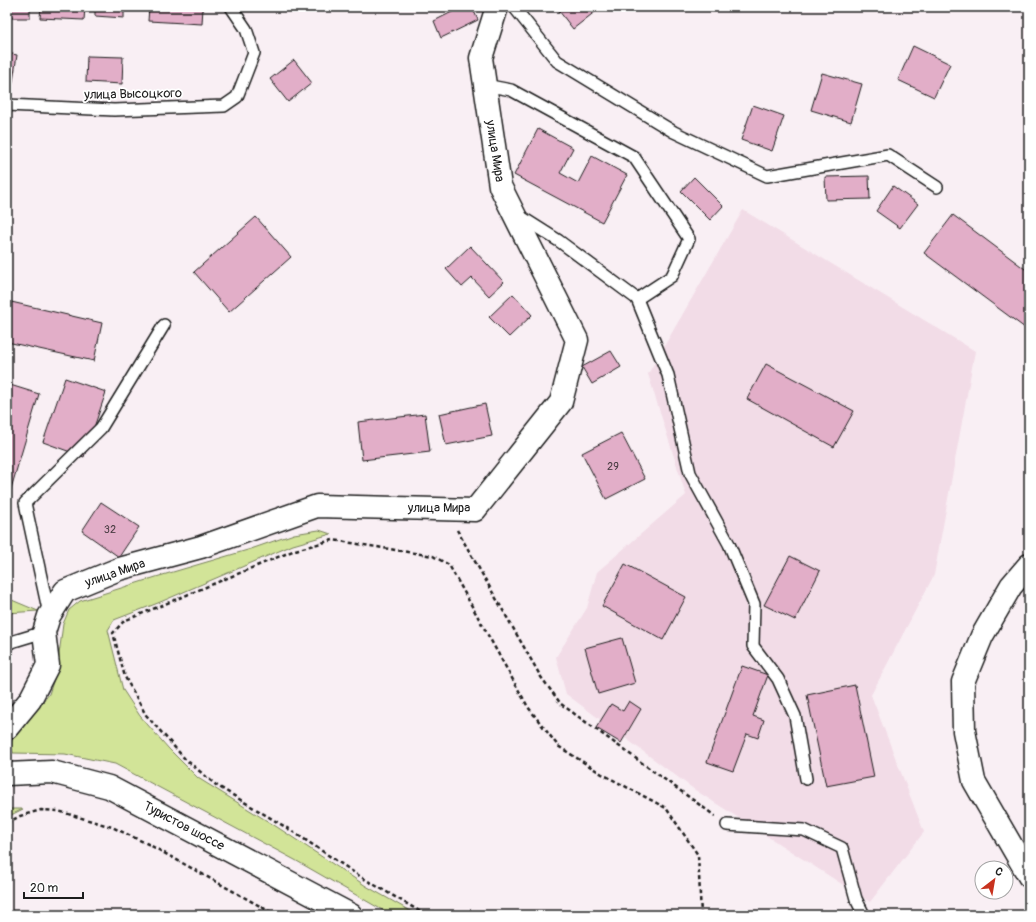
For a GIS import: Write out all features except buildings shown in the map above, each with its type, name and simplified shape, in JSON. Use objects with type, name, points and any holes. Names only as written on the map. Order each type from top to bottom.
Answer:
[{"type":"street","name":"улица Мира","points":[[47,624],[65,591],[120,569],[201,547],[317,506],[474,510],[561,402],[577,340],[500,186],[481,58],[497,7]]},
{"type":"street","points":[[1029,564],[1011,586],[982,636],[963,682],[964,731],[974,781],[1029,876]]},
{"type":"street","points":[[7,728],[30,700],[48,665],[47,624]]},
{"type":"street","name":"Туристов шоссе","points":[[13,770],[52,772],[109,786],[351,915]]},
{"type":"lane","name":"улица Высоцкого","points":[[7,105],[114,110],[224,106],[237,97],[245,80],[254,53],[246,29],[231,7]]},
{"type":"lane","points":[[514,7],[557,61],[674,132],[767,176],[888,156],[937,187]]},
{"type":"lane","points":[[485,85],[511,90],[634,158],[689,239],[672,276],[637,299]]},
{"type":"lane","points":[[513,212],[559,241],[637,299],[668,375],[690,472],[729,544],[754,604],[753,646],[778,679],[795,716],[806,779]]},
{"type":"lane","points":[[7,645],[47,624],[25,503],[101,428],[164,325]]},
{"type":"lane","points":[[727,825],[804,830],[842,848],[856,899],[864,915]]},
{"type":"path","points":[[444,509],[541,677],[561,704],[727,825]]},
{"type":"path","points":[[426,915],[361,877],[292,831],[216,785],[186,759],[146,715],[125,677],[113,633],[124,620],[295,550],[333,540],[433,556],[449,566],[528,707],[558,746],[602,774],[666,808],[698,855],[701,915]]},
{"type":"path","points":[[7,823],[20,816],[41,810],[58,811],[112,827],[148,844],[276,915]]},
{"type":"shaded area","points":[[743,210],[975,351],[934,575],[871,695],[924,832],[870,902],[695,790],[566,694],[556,657],[587,608],[597,572],[686,495],[648,374]]},
{"type":"green space","points":[[319,530],[331,534],[293,545],[158,603],[114,620],[108,630],[123,690],[140,716],[169,749],[198,778],[277,827],[366,886],[417,915],[391,915],[295,860],[115,764],[65,754],[13,753],[11,745],[12,740],[49,694],[57,670],[63,624],[69,610],[80,601],[251,549],[294,534]]},
{"type":"green space","points":[[7,598],[38,611],[7,613]]},
{"type":"green space","points":[[7,809],[23,809],[7,817]]}]
